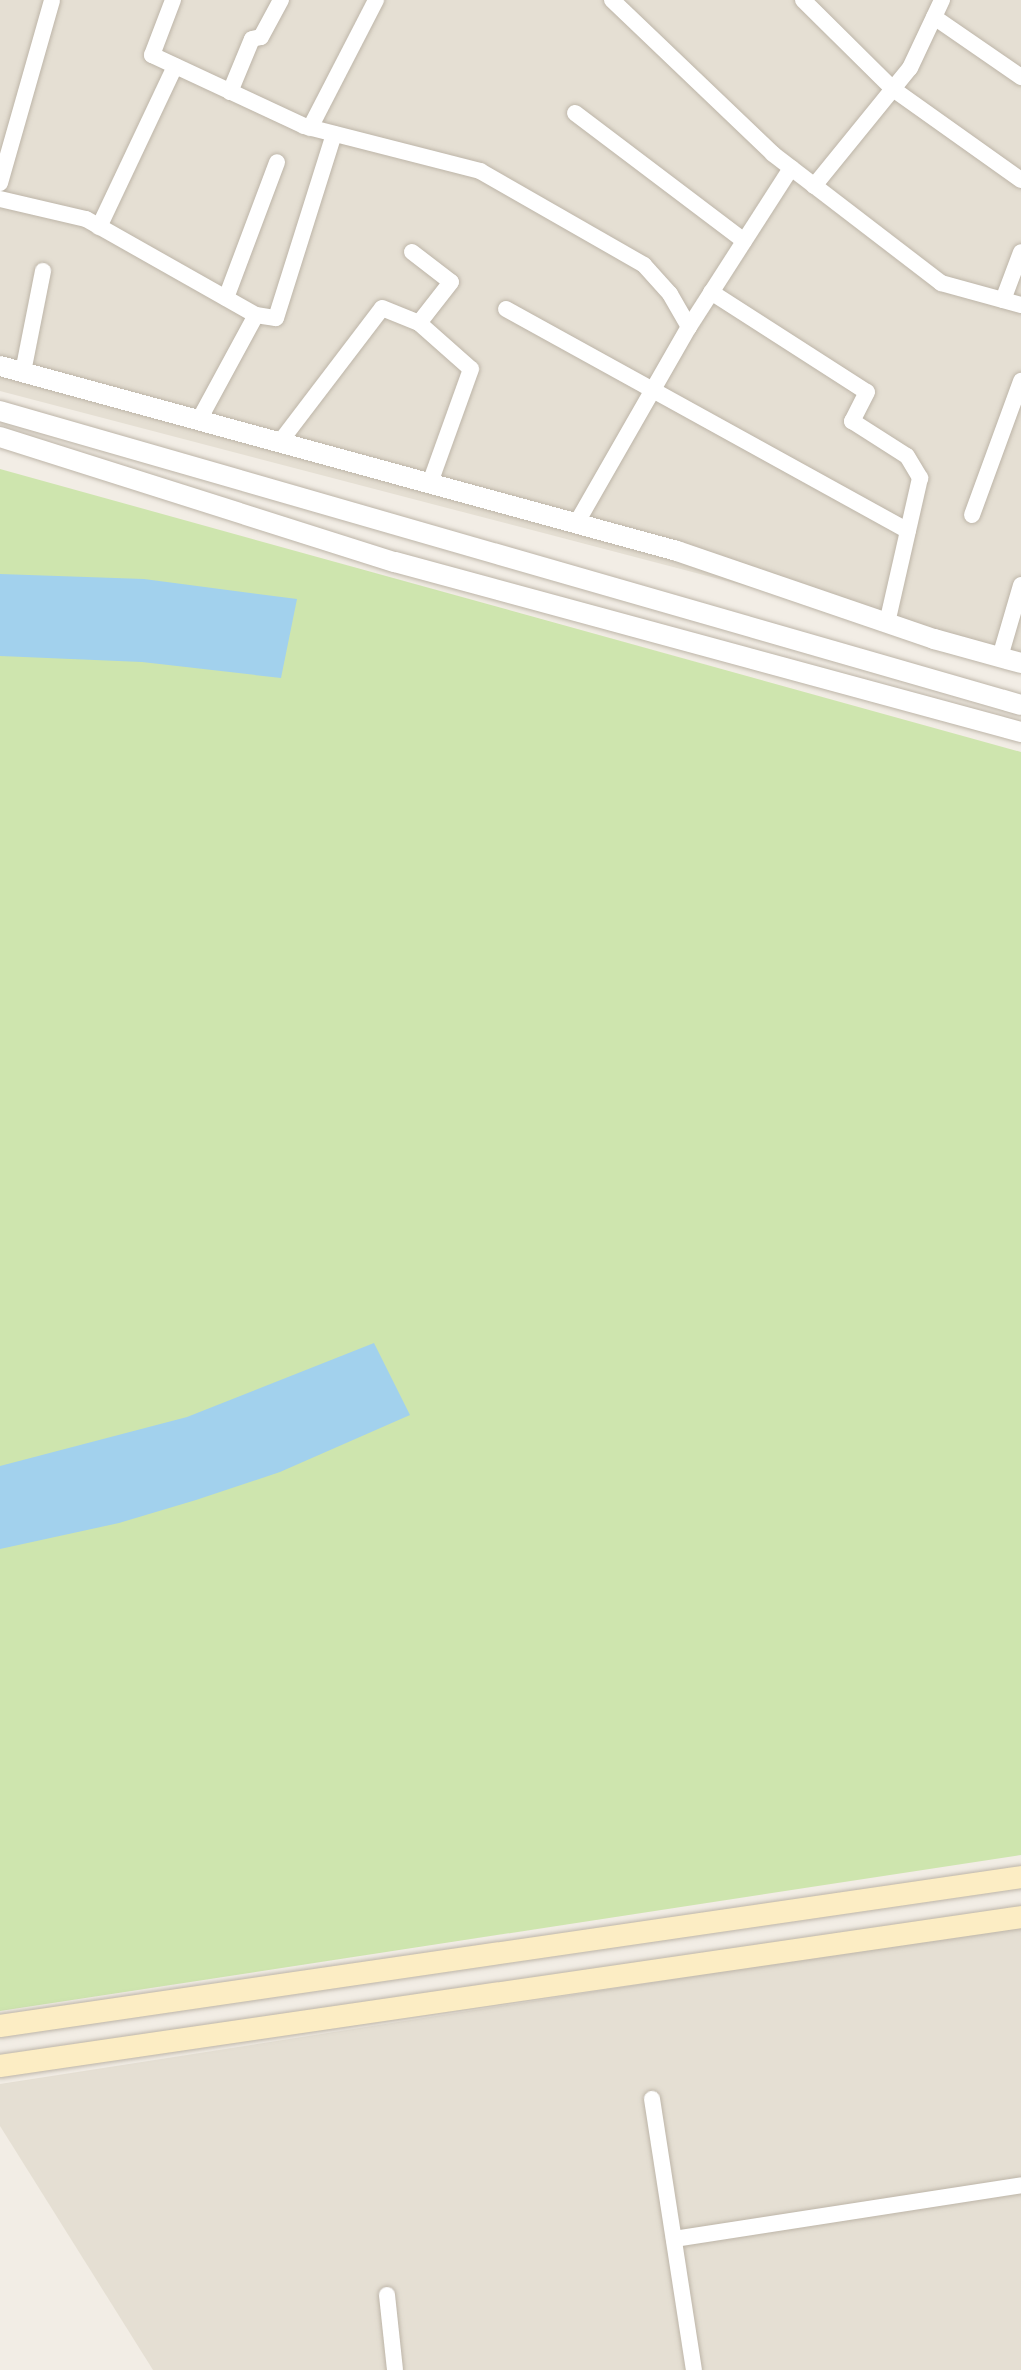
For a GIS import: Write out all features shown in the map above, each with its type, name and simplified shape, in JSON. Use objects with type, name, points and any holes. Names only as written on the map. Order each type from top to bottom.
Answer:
[{"type":"main road","points":[[0,2026],[1021,1877]]},
{"type":"main road","points":[[0,2066],[1021,1917]]},
{"type":"street","points":[[0,183],[52,0]]},
{"type":"street","points":[[173,0],[152,55],[310,128],[480,171],[644,265],[670,294],[689,327]]},
{"type":"street","points":[[230,92],[252,39],[261,37],[281,0]]},
{"type":"street","points":[[310,128],[376,0]]},
{"type":"street","points":[[612,0],[791,168],[941,283],[1021,305]]},
{"type":"street","points":[[803,0],[893,89],[1021,180]]},
{"type":"street","points":[[814,186],[910,68],[942,0]]},
{"type":"street","points":[[934,17],[1021,77]]},
{"type":"street","points":[[99,227],[175,66]]},
{"type":"street","points":[[575,113],[744,241]]},
{"type":"street","points":[[0,199],[99,227],[256,315],[276,318],[334,134]]},
{"type":"street","points":[[226,298],[277,162]]},
{"type":"street","points":[[576,524],[689,327],[791,168]]},
{"type":"street","points":[[412,252],[451,282],[419,323]]},
{"type":"street","points":[[1003,300],[1021,252]]},
{"type":"street","points":[[23,372],[43,271]]},
{"type":"street","points":[[711,292],[867,392],[852,421],[907,456],[920,478],[887,623]]},
{"type":"street","points":[[280,442],[382,308],[419,323],[471,369],[430,483]]},
{"type":"street","points":[[506,309],[651,393],[908,531]]},
{"type":"street","points":[[199,420],[256,315]]},
{"type":"street","points":[[0,366],[677,551],[887,623],[1021,663]]},
{"type":"street","points":[[972,515],[1021,381]]},
{"type":"street","points":[[0,411],[1019,699]]},
{"type":"street","points":[[0,437],[395,562],[1021,732]]},
{"type":"street","points":[[1000,657],[1021,585]]},
{"type":"street","points":[[652,2099],[694,2370]]},
{"type":"street","points":[[674,2239],[1021,2185]]},
{"type":"street","points":[[387,2295],[395,2370]]},
{"type":"shaded area","points":[[0,0],[1021,0],[1021,658],[0,391]]},
{"type":"shaded area","points":[[1021,1925],[1021,2370],[153,2370],[0,2126],[0,2084]]},
{"type":"green space","points":[[0,469],[1021,752],[1021,1855],[0,2011]]},
{"type":"water","points":[[0,574],[144,579],[297,599],[281,678],[142,662],[0,656]]},
{"type":"water","points":[[374,1343],[410,1415],[280,1472],[196,1500],[119,1523],[0,1549],[0,1466],[187,1417]]}]
